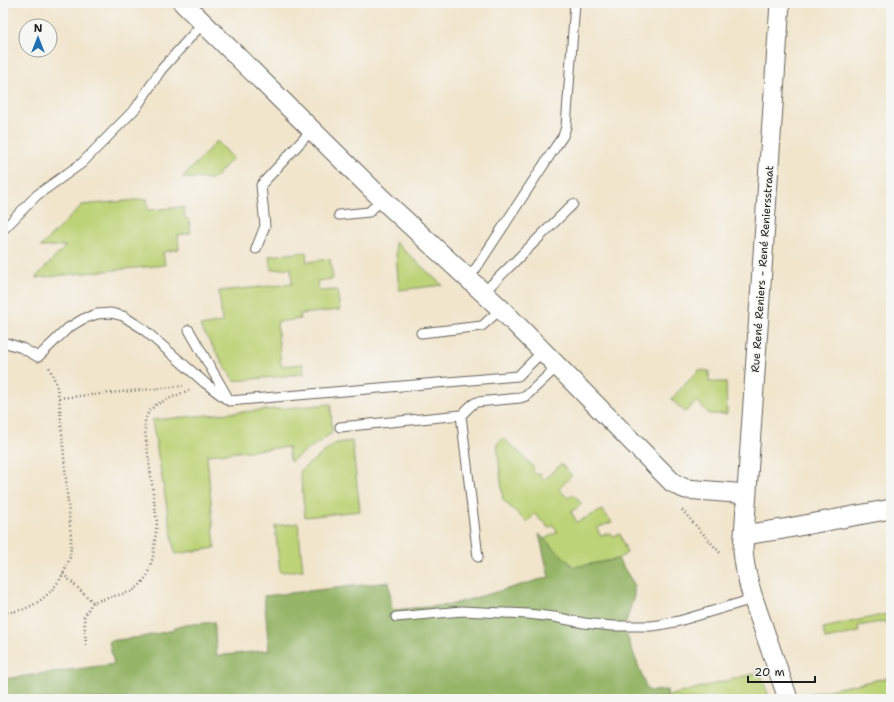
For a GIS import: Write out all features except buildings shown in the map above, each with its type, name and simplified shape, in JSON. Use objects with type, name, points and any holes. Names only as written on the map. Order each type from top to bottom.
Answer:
[{"type":"street","name":"Rue René Reniers - René Reniersstraat","points":[[780,3],[743,550],[746,576],[788,699]]},
{"type":"street","points":[[195,13],[382,199],[469,280],[484,292],[672,482],[686,489],[747,494]]},
{"type":"street","points":[[744,535],[891,509]]},
{"type":"lane","points":[[469,280],[563,136],[566,127],[574,3]]},
{"type":"lane","points":[[3,230],[37,195],[82,163],[136,108],[195,13]]},
{"type":"lane","points":[[256,249],[265,226],[261,185],[312,130]]},
{"type":"lane","points":[[339,215],[368,212],[382,199]]},
{"type":"lane","points":[[484,292],[572,204]]},
{"type":"lane","points":[[421,333],[482,326],[501,309]]},
{"type":"lane","points":[[3,342],[22,348],[38,357],[68,328],[82,319],[97,314],[111,313],[123,316],[142,328],[205,383],[229,401],[518,376],[543,351]]},
{"type":"lane","points":[[188,330],[229,401]]},
{"type":"lane","points":[[340,427],[461,415],[473,403],[526,396],[558,366]]},
{"type":"lane","points":[[461,415],[478,557]]},
{"type":"lane","points":[[396,616],[462,611],[528,614],[612,626],[651,626],[679,621],[753,599]]},
{"type":"path","points":[[3,613],[24,609],[41,600],[53,589],[64,574],[70,555],[71,538],[56,383],[50,368],[38,357]]},
{"type":"path","points":[[58,398],[205,383]]},
{"type":"path","points":[[86,645],[84,616],[93,602],[133,591],[147,576],[153,557],[157,523],[145,431],[145,420],[149,411],[157,404],[205,383]]},
{"type":"path","points":[[681,509],[720,552],[723,559]]},
{"type":"path","points":[[64,574],[93,602]]},
{"type":"path","points":[[866,699],[891,696]]},
{"type":"green space","points":[[217,141],[233,158],[214,179],[182,178]]},
{"type":"green space","points":[[147,199],[148,210],[184,207],[185,219],[189,219],[191,233],[178,235],[179,249],[163,252],[165,265],[35,278],[66,246],[40,247],[82,205]]},
{"type":"green space","points":[[395,242],[442,285],[399,290]]},
{"type":"green space","points":[[306,252],[307,262],[330,259],[333,279],[317,281],[319,291],[337,290],[340,310],[300,314],[300,319],[277,322],[281,366],[303,364],[304,374],[234,381],[200,326],[222,322],[219,291],[292,284],[291,268],[271,270],[269,256]]},
{"type":"green space","points":[[699,370],[709,371],[709,382],[726,382],[727,414],[710,415],[697,401],[685,412],[671,399]]},
{"type":"green space","points":[[331,404],[332,433],[290,462],[288,447],[207,455],[215,548],[175,554],[152,420]]},
{"type":"green space","points":[[503,438],[523,456],[534,468],[532,470],[537,475],[540,473],[540,476],[544,480],[561,464],[572,475],[559,489],[568,498],[573,494],[582,504],[571,512],[577,522],[602,510],[612,522],[597,528],[600,535],[611,533],[613,536],[620,534],[627,553],[618,559],[574,567],[544,539],[558,532],[553,525],[548,528],[543,520],[541,521],[535,514],[527,522],[503,500],[497,444]]},
{"type":"green space","points":[[352,441],[360,511],[305,517],[300,471],[336,443]]},
{"type":"green space","points":[[298,523],[303,570],[280,572],[275,526]]},
{"type":"green space","points":[[539,534],[574,567],[618,559],[634,584],[634,596],[624,628],[647,689],[650,691],[667,690],[668,699],[3,699],[3,679],[114,664],[109,641],[141,637],[174,630],[174,628],[186,625],[214,622],[217,656],[269,650],[264,596],[389,582],[392,610],[450,605],[549,577]]},
{"type":"green space","points":[[891,613],[891,625],[887,626],[885,621],[858,626],[859,632],[825,639],[823,628]]},
{"type":"green space","points":[[760,672],[770,699],[656,699]]},
{"type":"green space","points":[[891,677],[891,699],[792,699],[809,694]]}]
